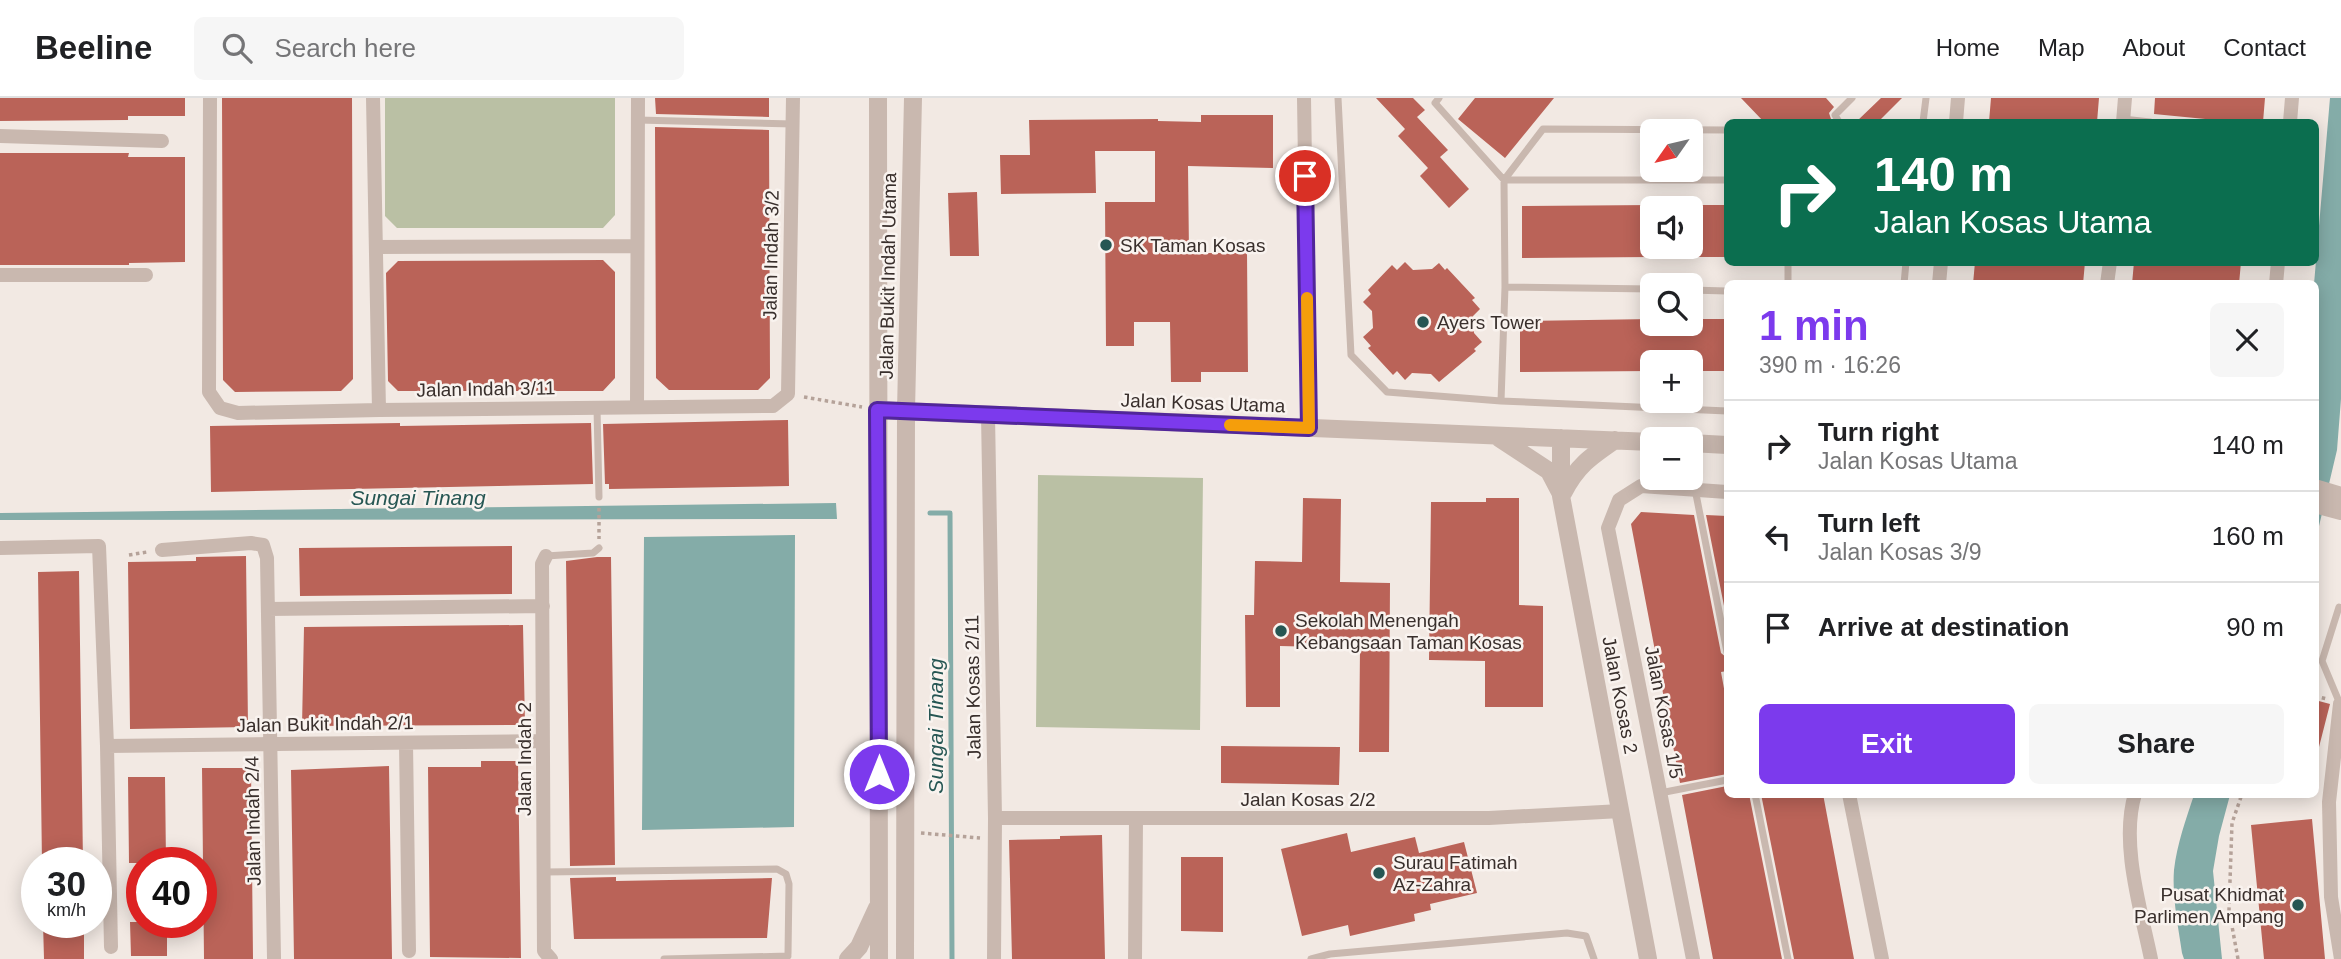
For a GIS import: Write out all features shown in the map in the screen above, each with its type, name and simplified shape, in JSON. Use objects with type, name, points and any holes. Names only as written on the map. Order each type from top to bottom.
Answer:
[{"type":"street","name":"Jalan Indah 3/11","points":[[210,98],[209,393],[220,408],[237,414],[773,406],[788,394]]},
{"type":"street","points":[[373,98],[379,410]]},
{"type":"street","points":[[636,407],[638,98]]},
{"type":"street","name":"Jalan Indah 3/2","points":[[788,394],[793,98]]},
{"type":"street","name":"Jalan Bukit Indah Utama","points":[[878,98],[879,959]]},
{"type":"street","name":"Jalan Bukit Indah Utama","points":[[905,959],[906,411],[913,98]]},
{"type":"street","points":[[1304,98],[1309,428]]},
{"type":"street","points":[[1956,119],[1958,98]]},
{"type":"street","points":[[2123,119],[2125,98]]},
{"type":"street","points":[[2290,119],[2292,98]]},
{"type":"street","points":[[0,136],[162,141]]},
{"type":"street","points":[[376,247],[637,246]]},
{"type":"street","points":[[0,275],[146,275]]},
{"type":"street","name":"Jalan Kosas Utama","points":[[877,410],[1640,441]]},
{"type":"street","name":"Jalan Kosas 2/11","points":[[988,415],[995,818],[994,959]]},
{"type":"street","points":[[1496,436],[1549,471],[1561,496]]},
{"type":"street","name":"Jalan Kosas 2","points":[[1561,438],[1561,496],[1648,959]]},
{"type":"street","points":[[1561,496],[1585,460],[1615,440]]},
{"type":"street","points":[[1703,444],[1724,445]]},
{"type":"street","name":"Jalan Kosas 1/5","points":[[1640,487],[1619,500],[1608,528],[1693,959]]},
{"type":"street","points":[[1703,490],[1724,492]]},
{"type":"street","points":[[2319,490],[2339,503]]},
{"type":"street","points":[[2319,504],[2339,503]]},
{"type":"street","name":"Jalan Indah 2/4","points":[[162,550],[251,543],[263,545],[267,558],[274,958]]},
{"type":"street","points":[[0,548],[99,546],[111,947]]},
{"type":"street","name":"Jalan Indah 2","points":[[546,556],[542,564],[544,951],[551,959]]},
{"type":"street","points":[[268,609],[543,606]]},
{"type":"street","points":[[2340,704],[2329,802],[2341,959]]},
{"type":"street","name":"Jalan Bukit Indah 2/1","points":[[107,746],[543,741]]},
{"type":"street","points":[[406,743],[410,951]]},
{"type":"street","points":[[1850,798],[1882,959]]},
{"type":"street","points":[[2134,798],[2129,813],[2133,865],[2151,959]]},
{"type":"street","name":"Jalan Kosas 2/2","points":[[995,818],[1489,818],[1621,811]]},
{"type":"street","points":[[1135,959],[1136,819]]},
{"type":"street","points":[[848,959],[859,947],[880,902]]},
{"type":"lane","points":[[1338,98],[1351,355],[1387,392],[1502,401],[1724,411]]},
{"type":"lane","points":[[1439,98],[1435,103],[1504,180],[1724,180]]},
{"type":"lane","points":[[1837,98],[1845,106]]},
{"type":"lane","points":[[1837,119],[1835,115],[1852,98]]},
{"type":"lane","points":[[1923,119],[1926,98]]},
{"type":"lane","points":[[1919,119],[1924,114]]},
{"type":"lane","points":[[638,120],[793,124]]},
{"type":"lane","points":[[1502,401],[1504,180],[1543,129],[1724,130]]},
{"type":"lane","points":[[1505,286],[1640,289]]},
{"type":"lane","points":[[1703,290],[1724,291]]},
{"type":"lane","points":[[597,408],[599,500]]},
{"type":"lane","points":[[1695,490],[1724,637]]},
{"type":"lane","points":[[546,556],[593,553],[599,548]]},
{"type":"lane","points":[[2339,607],[2322,661],[2340,704]]},
{"type":"lane","points":[[1660,793],[1724,781]]},
{"type":"lane","points":[[1756,798],[1788,959]]},
{"type":"lane","points":[[545,872],[777,869],[786,874],[789,884],[788,957],[664,959]]},
{"type":"lane","points":[[1311,959],[1331,954],[1567,933],[1586,936],[1594,959]]},
{"type":"path","points":[[788,394],[877,410]]},
{"type":"path","points":[[599,500],[599,523]]},
{"type":"path","points":[[2238,959],[2229,910],[2232,822],[2241,798]]},
{"type":"path","points":[[923,833],[975,837]]},
{"type":"green space","points":[[385,98],[615,98],[615,215],[603,228],[397,228],[385,216]]},
{"type":"green space","points":[[1038,475],[1203,478],[1200,730],[1036,727]]},
{"type":"water","points":[[2330,98],[2341,98],[2341,399],[2337,450],[2319,526],[2319,280],[2314,280],[2316,266],[2319,266],[2319,226]]},
{"type":"water","points":[[836,503],[837,519],[0,520],[0,513]]},
{"type":"water","points":[[795,535],[794,827],[642,830],[644,537]]},
{"type":"water","points":[[2193,798],[2229,798],[2213,871],[2222,959],[2184,959],[2174,880],[2180,841]]},
{"type":"building","points":[[0,98],[185,98],[185,116],[128,116],[128,120],[0,121]]},
{"type":"building","points":[[222,98],[352,98],[353,379],[341,391],[235,392],[223,380]]},
{"type":"building","points":[[655,98],[769,98],[769,117],[656,114]]},
{"type":"building","points":[[1376,98],[1413,98],[1425,110],[1417,117],[1448,150],[1440,157],[1469,189],[1449,208],[1420,176],[1428,168],[1398,136],[1405,129]]},
{"type":"building","points":[[1475,98],[1554,98],[1505,158],[1458,119]]},
{"type":"building","points":[[1741,98],[1826,98],[1834,107],[1829,113],[1831,119],[1761,119]]},
{"type":"building","points":[[1881,98],[1902,98],[1881,119],[1859,119]]},
{"type":"building","points":[[1991,98],[2099,98],[2097,119],[1989,119]]},
{"type":"building","points":[[2155,98],[2265,98],[2263,119],[2205,119],[2154,114]]},
{"type":"building","points":[[1201,115],[1273,115],[1273,168],[1188,166],[1189,253],[1247,253],[1248,372],[1201,372],[1201,382],[1171,382],[1170,322],[1134,322],[1134,346],[1106,346],[1105,202],[1155,202],[1155,151],[1095,151],[1096,193],[1001,194],[1000,155],[1030,155],[1029,120],[1158,119],[1201,122]]},
{"type":"building","points":[[655,127],[769,130],[770,378],[758,390],[669,390],[656,378]]},
{"type":"building","points":[[0,153],[129,153],[128,157],[185,157],[185,262],[0,265]]},
{"type":"building","points":[[977,192],[979,256],[950,256],[948,193]]},
{"type":"building","points":[[1640,205],[1640,257],[1522,258],[1522,206]]},
{"type":"building","points":[[1703,205],[1724,205],[1724,257],[1703,257]]},
{"type":"building","points":[[603,260],[615,272],[615,378],[603,391],[398,391],[388,381],[386,273],[398,261]]},
{"type":"building","name":"Ayers Tower","points":[[1405,262],[1413,270],[1432,269],[1439,263],[1445,270],[1447,268],[1475,298],[1472,300],[1480,309],[1473,316],[1474,333],[1482,342],[1474,349],[1476,351],[1439,382],[1431,374],[1412,373],[1405,380],[1397,371],[1393,375],[1368,348],[1371,346],[1363,337],[1373,328],[1372,311],[1363,302],[1371,294],[1368,290],[1392,265],[1397,270]]},
{"type":"building","points":[[1975,266],[2085,266],[2083,280],[1973,280]]},
{"type":"building","points":[[2134,266],[2241,266],[2239,280],[2132,280]]},
{"type":"building","points":[[1640,319],[1640,336],[1703,336],[1703,319],[1724,319],[1724,371],[1703,371],[1703,350],[1640,350],[1640,371],[1520,372],[1520,321]]},
{"type":"building","points":[[788,420],[789,486],[609,489],[609,484],[605,484],[603,424]]},
{"type":"building","points":[[400,423],[400,426],[591,423],[593,484],[211,492],[210,426]]},
{"type":"building","points":[[1303,498],[1341,499],[1340,582],[1390,583],[1389,752],[1359,752],[1360,648],[1280,646],[1280,707],[1246,707],[1245,615],[1254,615],[1255,561],[1302,562]]},
{"type":"building","points":[[1486,498],[1519,498],[1519,605],[1543,606],[1543,707],[1485,707],[1485,661],[1429,660],[1431,502],[1486,502]]},
{"type":"building","points":[[1641,512],[1694,515],[1721,653],[1724,656],[1724,672],[1721,672],[1724,688],[1724,775],[1680,783],[1631,524]]},
{"type":"building","points":[[1706,515],[1724,516],[1724,606]]},
{"type":"building","points":[[512,546],[512,594],[300,596],[299,548]]},
{"type":"building","points":[[246,556],[248,727],[130,729],[128,562],[196,561],[196,557]]},
{"type":"building","points":[[611,557],[615,865],[570,866],[566,561]]},
{"type":"building","points":[[79,571],[83,847],[42,847],[38,572]]},
{"type":"building","points":[[523,625],[525,725],[302,726],[304,627]]},
{"type":"building","points":[[2319,701],[2330,704],[2319,747]]},
{"type":"building","points":[[1221,746],[1340,747],[1339,785],[1221,783]]},
{"type":"building","points":[[481,761],[518,761],[521,958],[430,957],[428,767],[481,767]]},
{"type":"building","points":[[389,766],[392,959],[294,959],[291,770]]},
{"type":"building","points":[[202,768],[251,768],[253,959],[204,959],[204,938],[217,938],[217,847],[203,847]]},
{"type":"building","points":[[128,777],[165,777],[166,847],[129,847]]},
{"type":"building","points":[[1724,787],[1724,798],[1750,798],[1782,959],[1713,959],[1682,795]]},
{"type":"building","points":[[1762,798],[1824,798],[1854,959],[1794,959]]},
{"type":"building","points":[[2312,819],[2325,959],[2264,959],[2251,825]]},
{"type":"building","name":"Surau Fatimah Az-Zahra","points":[[1347,833],[1351,852],[1415,837],[1419,853],[1464,842],[1477,893],[1430,904],[1431,910],[1414,914],[1415,921],[1350,936],[1348,925],[1302,936],[1281,849]]},
{"type":"building","points":[[1102,835],[1105,959],[1012,959],[1009,840]]},
{"type":"building","points":[[1181,857],[1223,857],[1223,932],[1181,931]]},
{"type":"building","points":[[616,877],[616,881],[772,878],[767,938],[574,939],[570,878]]},
{"type":"building","points":[[43,938],[84,938],[84,959],[44,959]]},
{"type":"building","points":[[130,938],[167,938],[167,956],[131,956]]},
{"type":"waterway","name":"Sungai Tinang","points":[[930,513],[950,513],[952,959]]},
{"type":"slow traffic","points":[[1230,425],[1309,428],[1307,298]]},
{"type":"place","name":"SK Taman Kosas","points":[[1106,245]]},
{"type":"place","name":"Ayers Tower","points":[[1423,322]]},
{"type":"place","name":"Sekolah Menengah Kebangsaan Taman Kosas","points":[[1281,631]]},
{"type":"place","name":"Surau Fatimah Az-Zahra","points":[[1379,873]]},
{"type":"place","name":"Pusat Khidmat Parlimen Ampang","points":[[2298,905]]},
{"type":"route","points":[[879,774],[877,410],[1309,428],[1305,176]]}]
